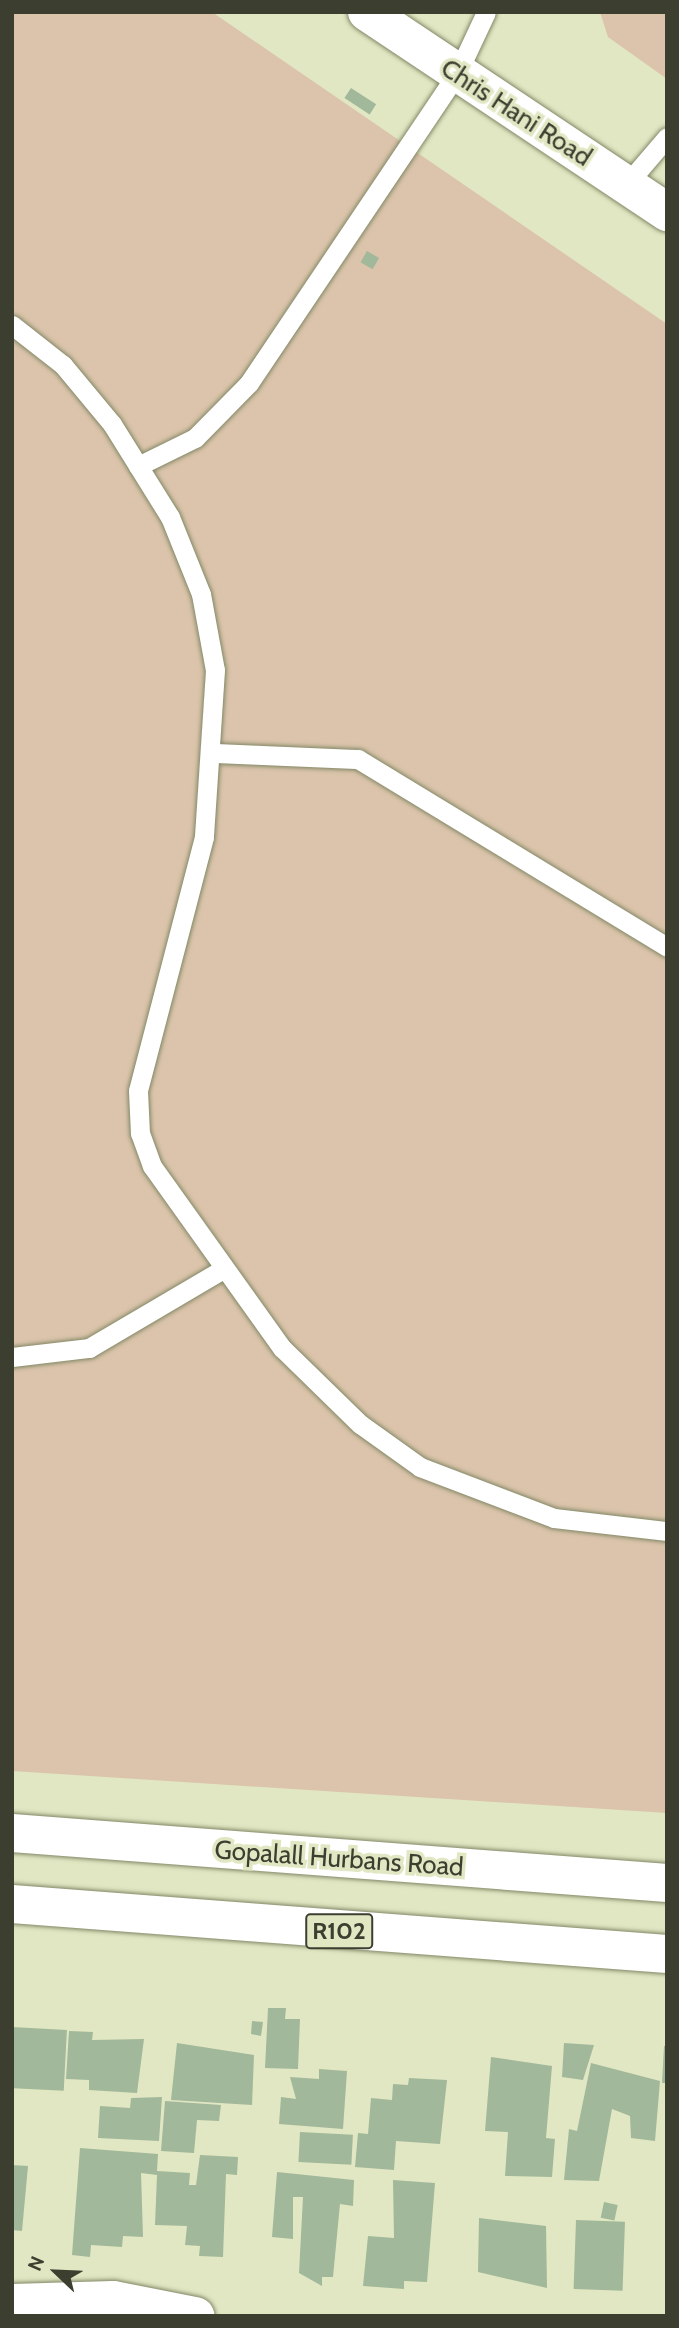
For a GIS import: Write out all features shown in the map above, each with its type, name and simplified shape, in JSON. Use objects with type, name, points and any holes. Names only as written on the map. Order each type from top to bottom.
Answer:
[{"type":"main road","name":"Chris Hani Road","points":[[367,12],[667,212]]},
{"type":"main road","name":"Gopalall Hurbans Road","points":[[12,1833],[667,1883]]},
{"type":"main road","name":"R102","points":[[12,1904],[667,1954]]},
{"type":"main road","points":[[12,2303],[113,2300],[195,2316]]},
{"type":"lane","points":[[138,466],[195,438],[228,410],[457,74],[486,12]]},
{"type":"lane","points":[[626,185],[667,137]]},
{"type":"lane","points":[[12,325],[63,365],[138,466],[170,517],[201,594],[215,670],[213,753],[204,837],[138,1091],[140,1133],[152,1166],[282,1348],[360,1424],[419,1467],[554,1518],[667,1531]]},
{"type":"lane","points":[[213,753],[358,759],[667,947]]},
{"type":"lane","points":[[12,1357],[89,1348],[223,1269]]},
{"type":"shaded area","points":[[12,12],[212,12],[667,324],[667,1813],[12,1771]]},
{"type":"shaded area","points":[[600,12],[667,12],[667,79],[608,37]]},
{"type":"building","points":[[351,88],[376,104],[370,114],[344,98]]},
{"type":"building","points":[[367,251],[379,258],[373,269],[360,262]]},
{"type":"building","points":[[268,2008],[286,2008],[285,2019],[300,2019],[298,2069],[265,2068]]},
{"type":"building","points":[[252,2021],[263,2022],[261,2036],[251,2034]]},
{"type":"building","points":[[12,2027],[67,2030],[64,2091],[12,2088]]},
{"type":"building","points":[[69,2031],[93,2032],[92,2040],[144,2039],[137,2093],[89,2090],[89,2080],[66,2079]]},
{"type":"building","points":[[177,2043],[254,2055],[252,2105],[171,2100]]},
{"type":"building","points":[[564,2043],[594,2045],[583,2080],[562,2077]]},
{"type":"building","points":[[664,2046],[667,2046],[667,2083],[662,2083]]},
{"type":"building","points":[[491,2057],[552,2066],[546,2138],[555,2139],[552,2177],[505,2176],[508,2132],[485,2131]]},
{"type":"building","points":[[591,2063],[660,2081],[655,2141],[631,2138],[630,2116],[612,2109],[599,2181],[564,2180],[569,2129],[577,2131]]},
{"type":"building","points":[[319,2069],[347,2071],[343,2129],[279,2124],[281,2097],[296,2099],[290,2077],[319,2079]]},
{"type":"building","points":[[409,2078],[447,2080],[440,2144],[396,2141],[394,2170],[355,2167],[358,2133],[368,2134],[371,2098],[392,2100],[393,2084],[408,2085]]},
{"type":"building","points":[[162,2097],[159,2141],[98,2138],[100,2106],[130,2108],[131,2098]]},
{"type":"building","points":[[165,2101],[221,2105],[219,2121],[197,2120],[194,2153],[161,2151]]},
{"type":"building","points":[[300,2132],[353,2135],[351,2165],[298,2162]]},
{"type":"building","points":[[80,2148],[158,2154],[157,2171],[190,2173],[189,2185],[196,2185],[200,2155],[238,2157],[237,2175],[226,2174],[223,2257],[199,2256],[200,2246],[185,2245],[187,2226],[155,2225],[157,2175],[141,2173],[143,2237],[123,2236],[122,2247],[91,2245],[90,2257],[72,2255]]},
{"type":"building","points":[[12,2165],[28,2166],[22,2231],[12,2230]]},
{"type":"building","points":[[277,2172],[354,2180],[353,2206],[340,2204],[333,2277],[322,2277],[322,2286],[299,2273],[303,2197],[293,2197],[293,2239],[272,2237]]},
{"type":"building","points":[[393,2180],[435,2183],[427,2282],[404,2281],[404,2289],[363,2286],[368,2236],[394,2238]]},
{"type":"building","points":[[604,2202],[618,2205],[614,2221],[601,2218]]},
{"type":"building","points":[[479,2218],[546,2226],[547,2288],[478,2272]]},
{"type":"building","points":[[576,2220],[625,2222],[623,2291],[574,2289]]}]
